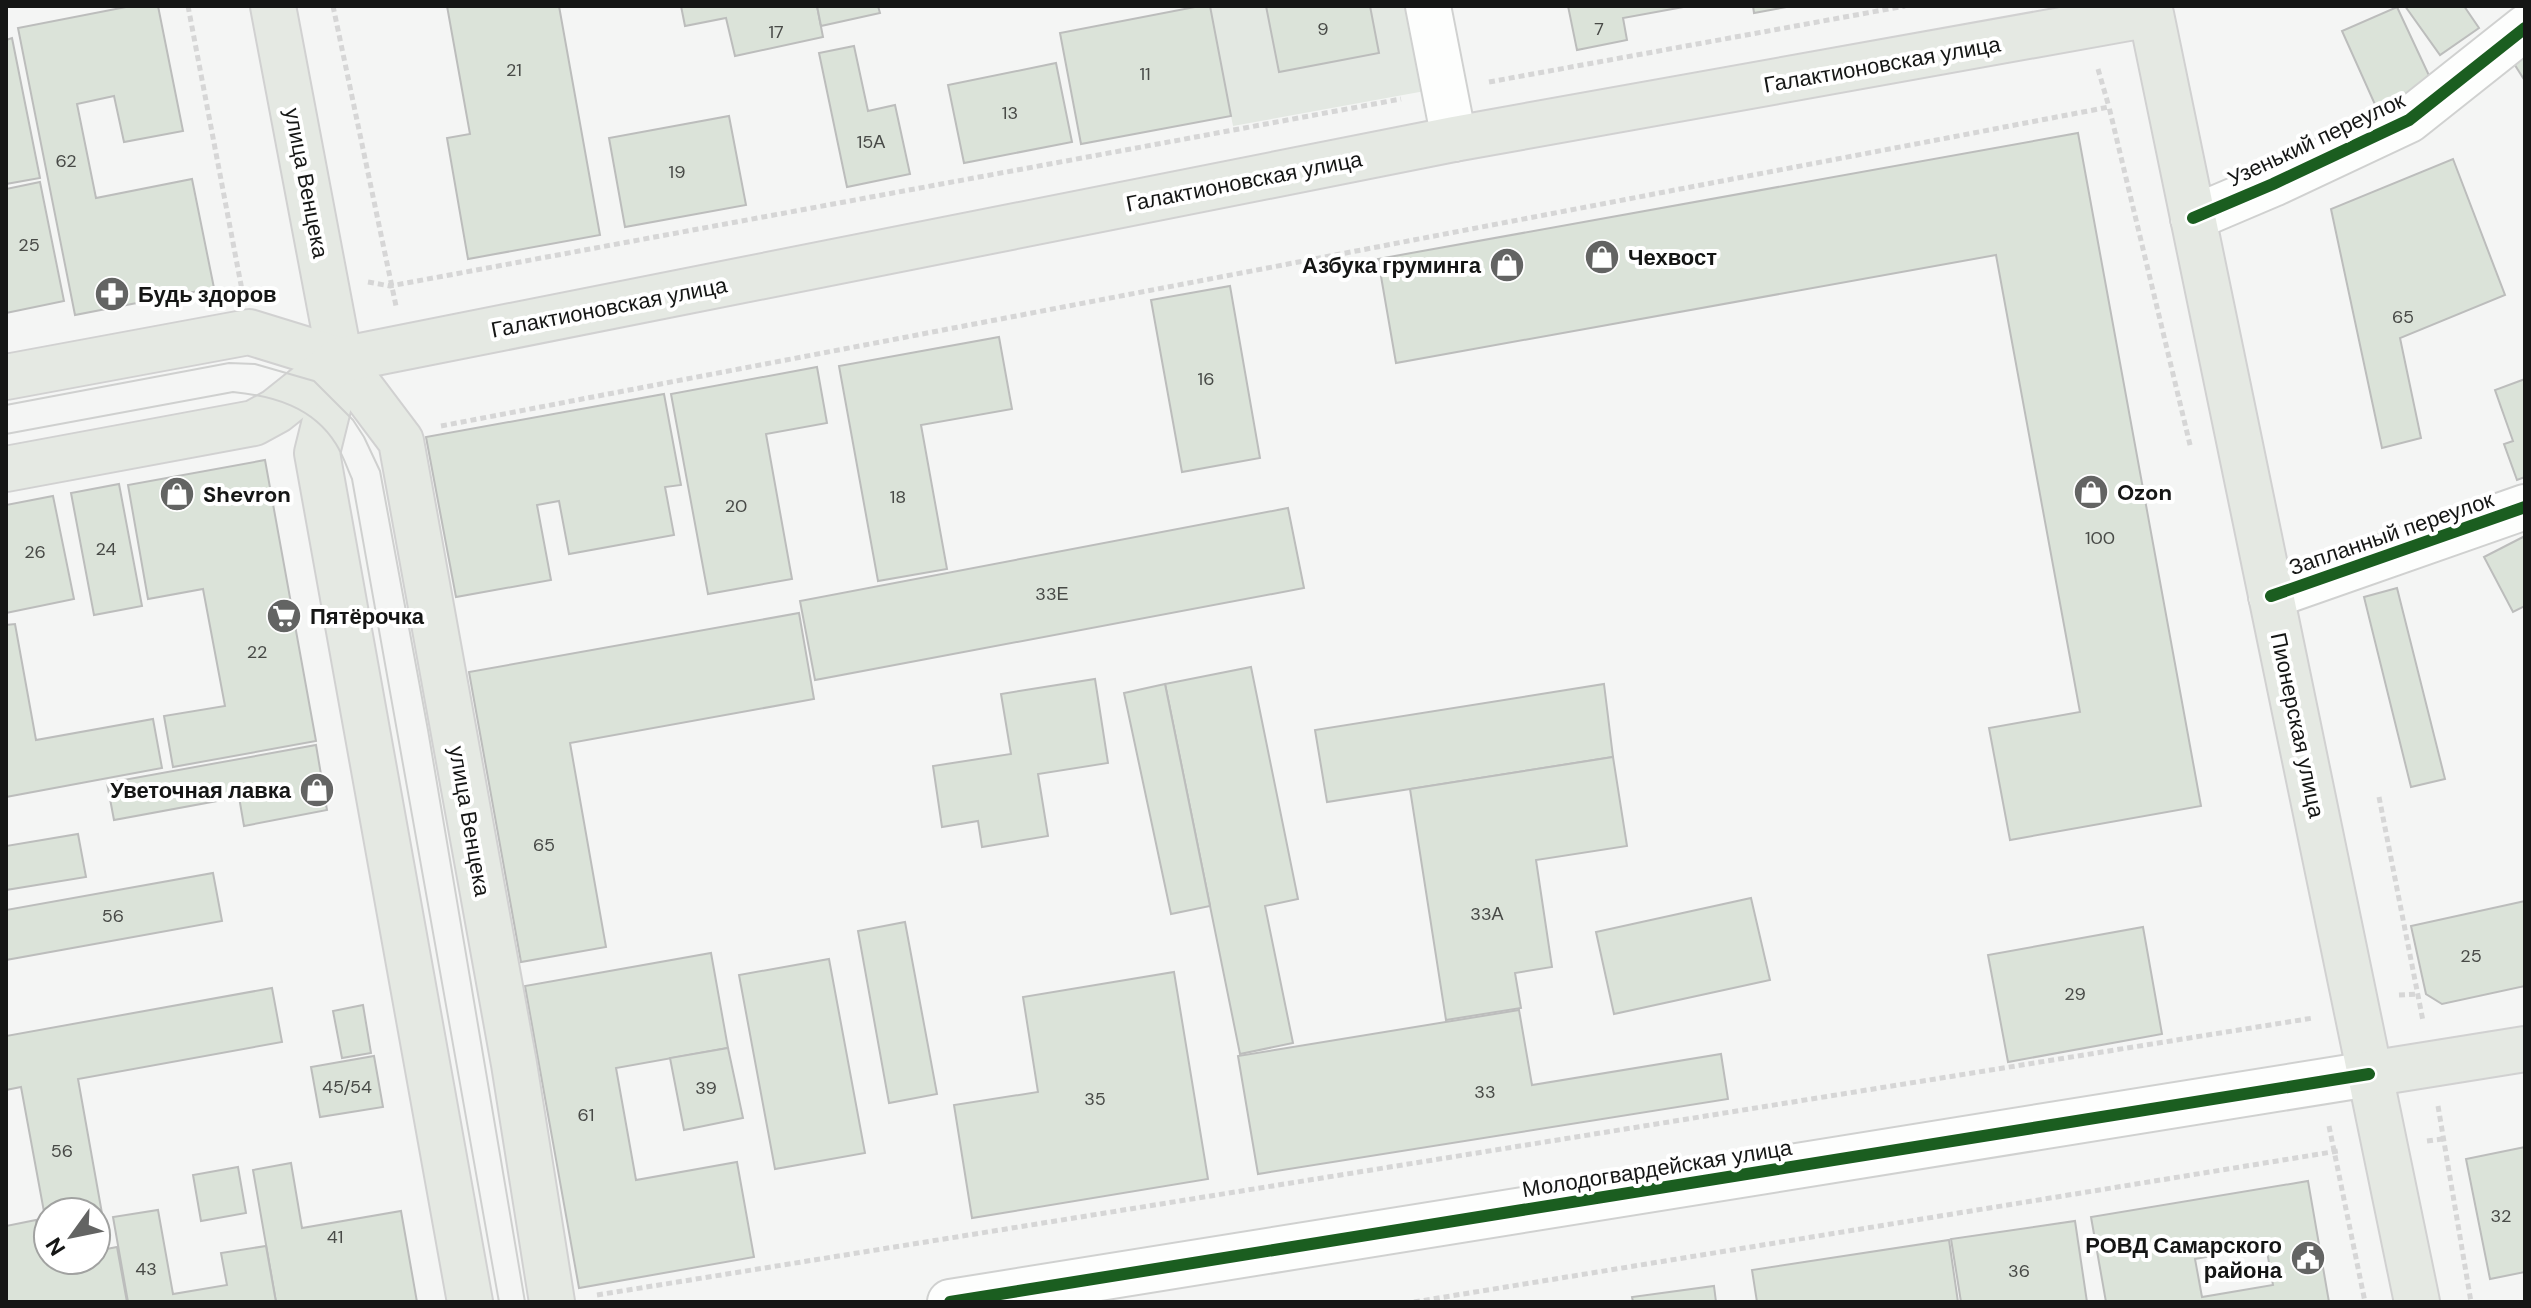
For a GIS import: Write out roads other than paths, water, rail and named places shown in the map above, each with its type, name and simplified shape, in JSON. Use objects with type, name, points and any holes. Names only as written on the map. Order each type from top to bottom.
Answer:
[{"type":"main road","name":"улица Венцека","points":[[273,6],[340,360],[317,453],[470,1302]]},
{"type":"main road","name":"Галактионовская улица","points":[[6,469],[254,423],[276,411],[340,360],[1454,139],[2150,10]]},
{"type":"main road","name":"Пионерская улица","points":[[2150,10],[2417,1302]]},
{"type":"main road","name":"Галактионовская улица","points":[[6,377],[249,332],[340,360]]},
{"type":"main road","name":"улица Венцека","points":[[340,360],[401,441],[514,1064],[552,1301]]},
{"type":"main road","name":"Молодогвардейская улица","points":[[2369,1074],[2525,1049]]},
{"type":"street","points":[[1428,6],[1454,139]]},
{"type":"street","name":"Узенький переулок","points":[[2193,218],[2409,120],[2525,28]]},
{"type":"street","name":"Запланный переулок","points":[[2271,596],[2525,507]]},
{"type":"street","name":"Молодогвардейская улица","points":[[950,1302],[2369,1074]]},
{"type":"tram line","points":[[6,405],[229,363],[255,364],[314,381],[353,420],[364,437],[380,471],[428,730],[525,1302]]},
{"type":"tram line","points":[[6,434],[233,392],[278,400],[304,412],[327,431],[338,448],[352,479],[499,1302]]},
{"type":"place","name":"Чехвост","points":[[1602,257]]},
{"type":"place","name":"Азбука груминга","points":[[1507,265]]},
{"type":"place","name":"Будь здоров","points":[[112,294]]},
{"type":"place","name":"Ozon","points":[[2091,492]]},
{"type":"place","name":"Shevron","points":[[177,494]]},
{"type":"place","name":"Пятёрочка","points":[[284,616]]},
{"type":"place","name":"Уветочная лавка","points":[[317,790]]},
{"type":"place","name":"РОВД Самарского района","points":[[2308,1258]]}]
